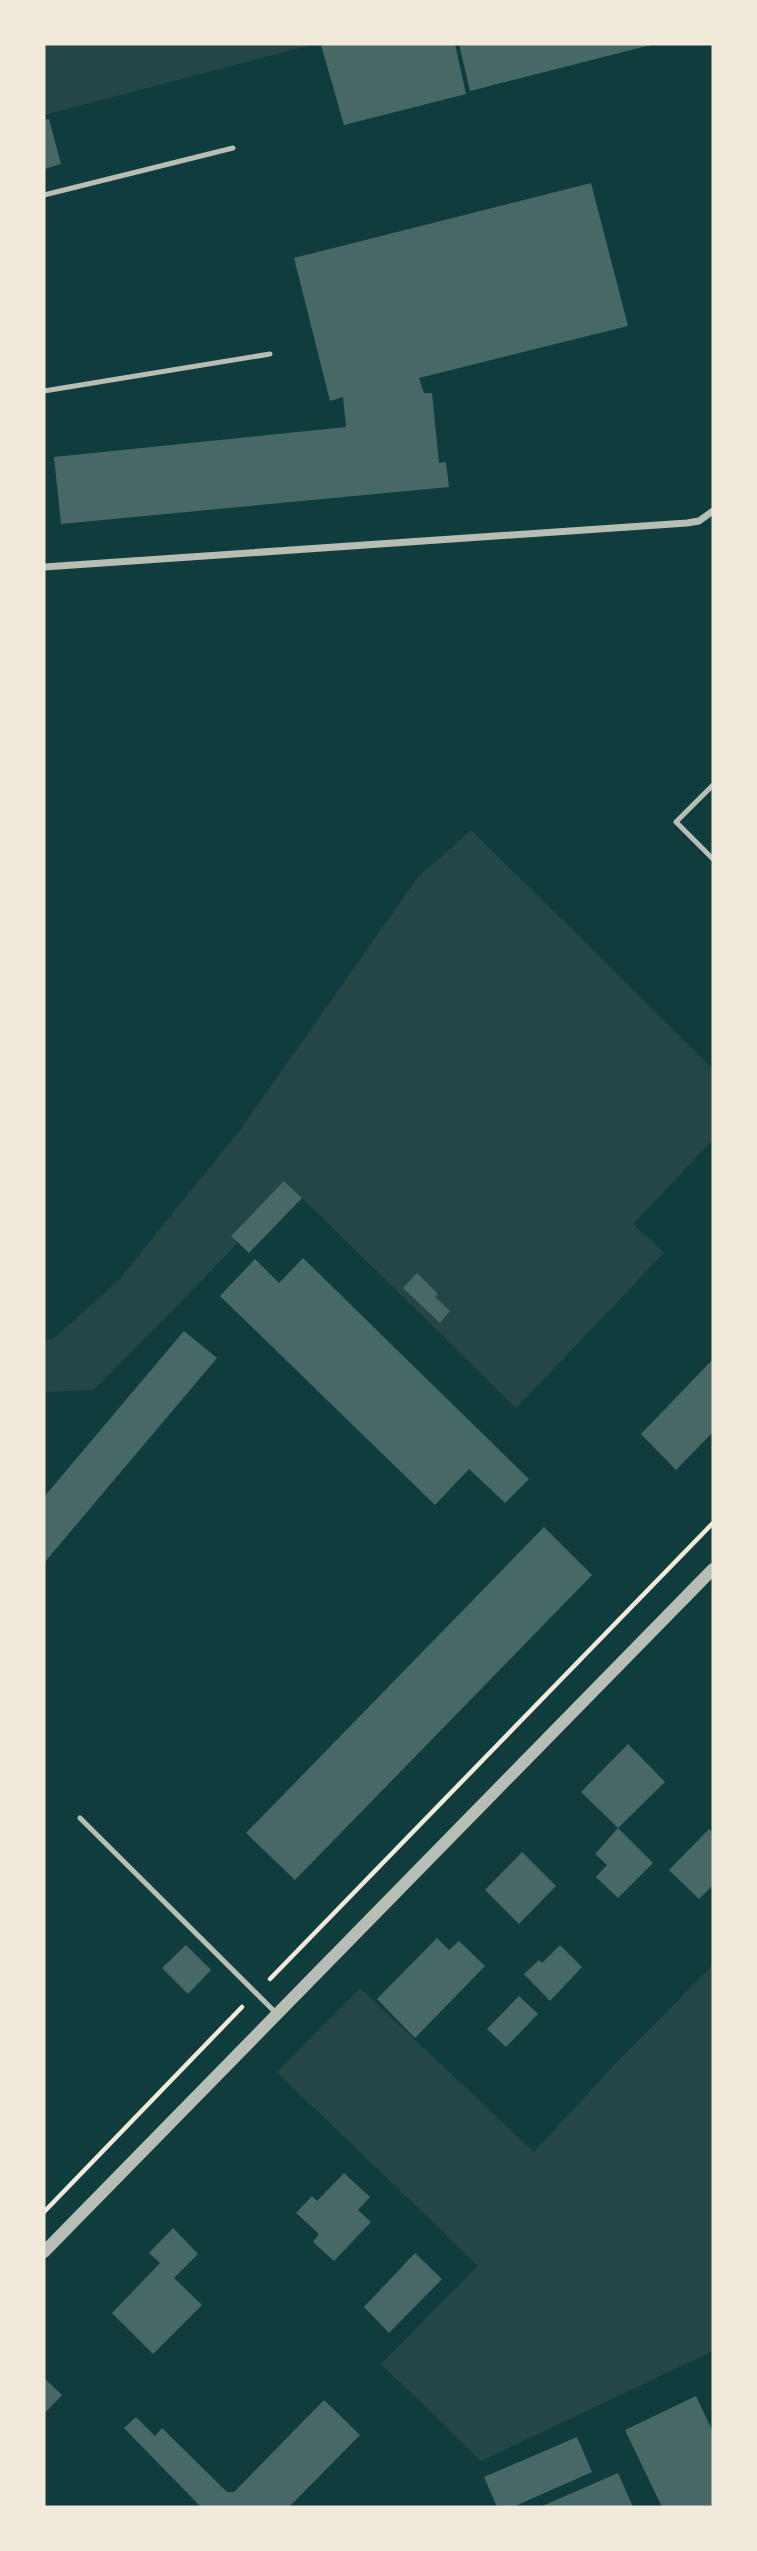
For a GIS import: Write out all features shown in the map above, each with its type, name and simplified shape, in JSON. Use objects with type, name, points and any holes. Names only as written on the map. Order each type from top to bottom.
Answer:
[{"type":"street","points":[[44,566],[687,523],[699,521],[712,514]]},
{"type":"street","points":[[44,2252],[713,1569]]},
{"type":"lane","points":[[44,195],[233,148]]},
{"type":"lane","points":[[44,391],[270,354]]},
{"type":"lane","points":[[713,785],[676,822],[713,859]]},
{"type":"lane","points":[[80,1818],[277,2014]]},
{"type":"path","points":[[44,2213],[713,1523]]},
{"type":"shaded area","points":[[44,44],[315,44],[44,115]]},
{"type":"shaded area","points":[[471,830],[713,1069],[713,1140],[633,1224],[664,1253],[516,1408],[285,1181],[231,1235],[238,1243],[94,1390],[44,1392],[44,1340],[54,1338],[118,1281],[240,1130],[418,877]]},
{"type":"shaded area","points":[[713,1965],[713,2351],[481,2461],[381,2364],[478,2266],[277,2072],[360,1988],[534,2152],[614,2065]]},
{"type":"building","points":[[455,44],[466,94],[344,125],[321,45]]},
{"type":"building","points":[[459,44],[651,44],[651,45],[470,91]]},
{"type":"building","points":[[49,119],[61,164],[44,169],[44,120]]},
{"type":"building","points":[[591,183],[628,326],[419,378],[424,393],[432,393],[439,463],[446,462],[449,487],[61,524],[54,457],[346,427],[343,397],[330,401],[294,258]]},
{"type":"building","points":[[284,1181],[302,1198],[249,1253],[231,1236]]},
{"type":"building","points":[[303,1258],[529,1479],[505,1503],[469,1469],[435,1505],[220,1296],[255,1259],[279,1283]]},
{"type":"building","points":[[417,1273],[438,1294],[435,1297],[450,1311],[440,1323],[403,1288]]},
{"type":"building","points":[[184,1331],[217,1358],[44,1563],[44,1497]]},
{"type":"building","points":[[713,1359],[713,1432],[676,1470],[641,1434]]},
{"type":"building","points":[[544,1527],[592,1575],[295,1880],[246,1833]]},
{"type":"building","points":[[628,1744],[665,1782],[618,1828],[581,1792]]},
{"type":"building","points":[[618,1828],[653,1863],[618,1898],[596,1877],[607,1865],[595,1854]]},
{"type":"building","points":[[709,1829],[713,1833],[713,1885],[699,1899],[669,1870]]},
{"type":"building","points":[[522,1852],[556,1886],[519,1924],[485,1890]]},
{"type":"building","points":[[437,1938],[449,1950],[459,1941],[485,1966],[415,2038],[377,1999]]},
{"type":"building","points":[[186,1945],[211,1970],[188,1994],[162,1968]]},
{"type":"building","points":[[560,1945],[582,1967],[550,2001],[524,1974],[539,1960],[542,1963]]},
{"type":"building","points":[[519,1996],[538,2014],[506,2047],[487,2029]]},
{"type":"building","points":[[344,2173],[370,2197],[358,2210],[371,2222],[334,2261],[313,2242],[319,2234],[296,2213],[312,2196],[317,2201]]},
{"type":"building","points":[[173,2228],[198,2254],[174,2278],[202,2305],[153,2354],[112,2313],[160,2263],[149,2253]]},
{"type":"building","points":[[415,2253],[442,2279],[389,2333],[364,2307]]},
{"type":"building","points":[[44,2378],[62,2395],[44,2414]]},
{"type":"building","points":[[696,2396],[713,2432],[713,2507],[662,2507],[625,2430]]},
{"type":"building","points":[[324,2400],[360,2435],[289,2507],[201,2507],[124,2428],[136,2417],[155,2436],[162,2428],[227,2492],[234,2492]]},
{"type":"building","points":[[577,2437],[592,2472],[513,2507],[497,2507],[484,2477]]},
{"type":"building","points":[[618,2473],[633,2507],[540,2507]]}]
